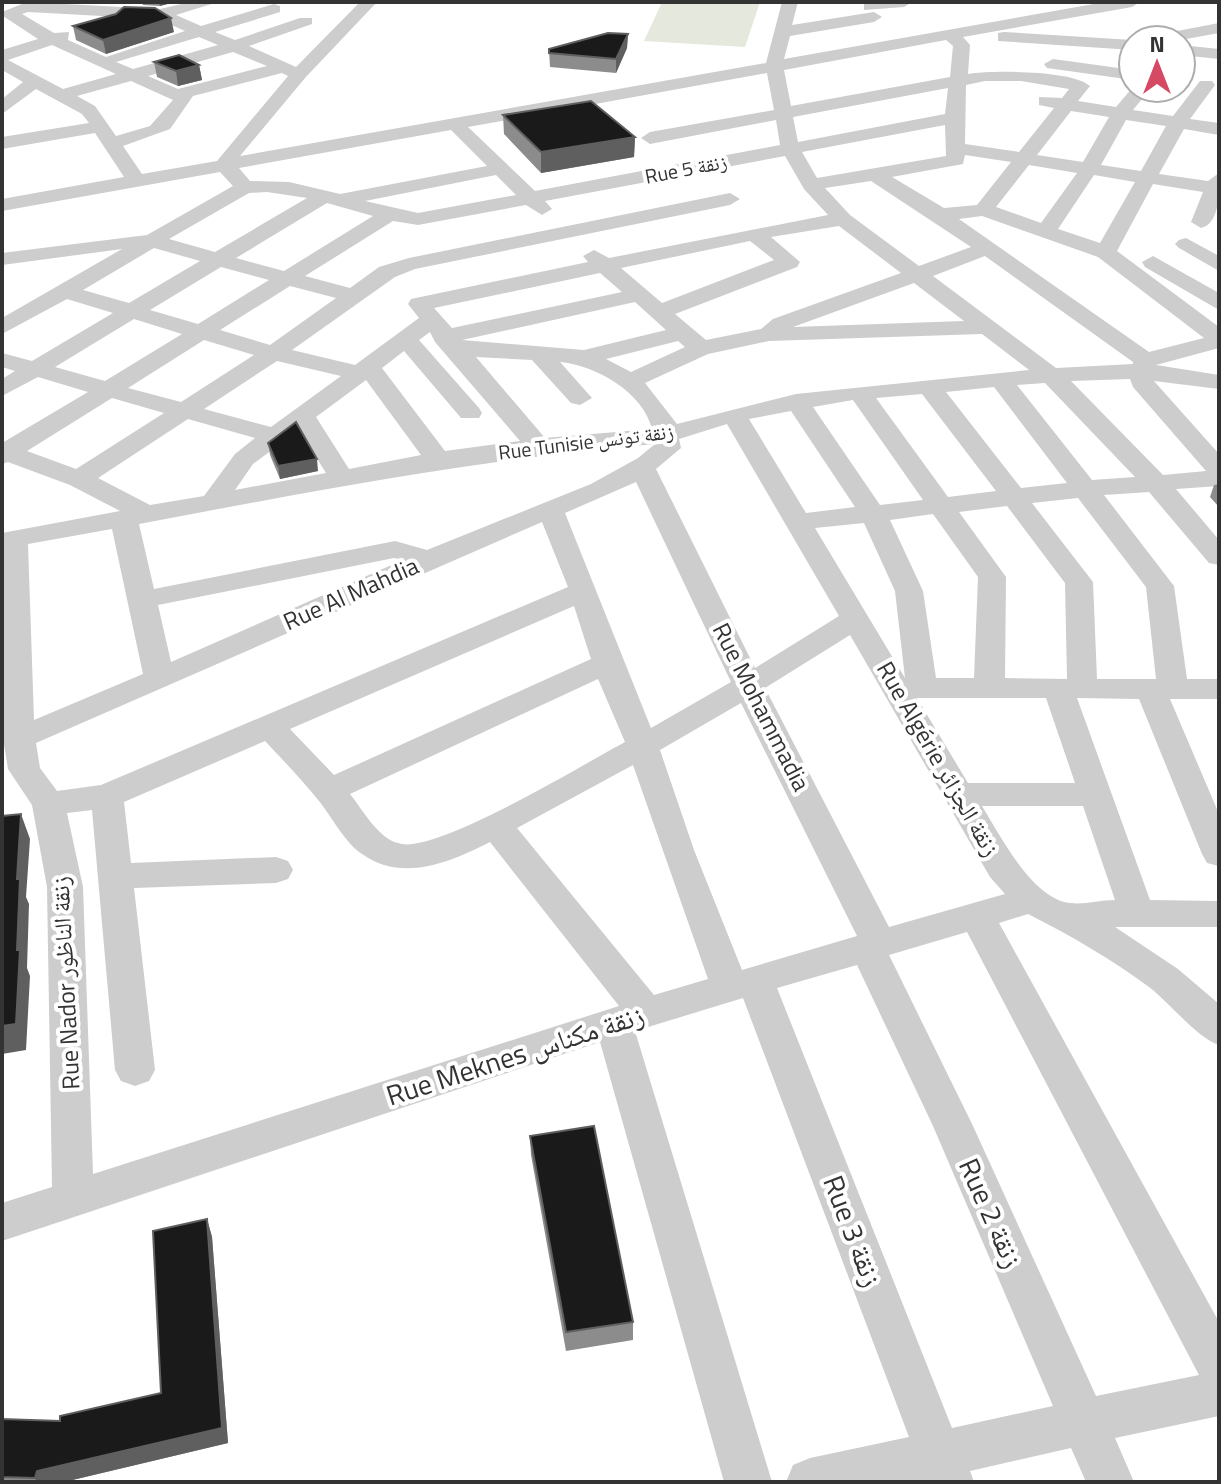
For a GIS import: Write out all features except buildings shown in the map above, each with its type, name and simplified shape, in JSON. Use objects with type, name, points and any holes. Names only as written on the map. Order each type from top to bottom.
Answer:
[{"type":"street","points":[[2,56],[52,39],[210,2]]},
{"type":"street","points":[[254,2],[342,31]]},
{"type":"street","points":[[224,164],[299,74],[369,2]]},
{"type":"street","points":[[790,2],[774,64],[790,148],[811,185],[843,219],[983,327],[1051,375],[1156,483],[1219,557]]},
{"type":"street","points":[[782,32],[904,2]]},
{"type":"street","points":[[1058,2],[1117,33]]},
{"type":"street","points":[[993,31],[1132,2]]},
{"type":"street","points":[[281,68],[180,95],[128,75],[52,39],[9,13],[17,8],[42,5],[160,14],[299,74]]},
{"type":"street","points":[[99,61],[274,9]]},
{"type":"street","points":[[871,9],[914,40]]},
{"type":"street","points":[[58,96],[231,47],[306,21]]},
{"type":"street","points":[[1197,32],[1219,28]]},
{"type":"street","points":[[993,31],[1001,57],[1002,76]]},
{"type":"street","points":[[2,205],[948,34],[993,31],[1117,41]]},
{"type":"street","points":[[1201,31],[1219,40]]},
{"type":"street","points":[[948,34],[962,45],[954,118],[955,154]]},
{"type":"street","points":[[1197,52],[1219,54]]},
{"type":"street","points":[[1001,57],[1117,73]]},
{"type":"street","points":[[2,63],[58,96],[89,110],[136,180]]},
{"type":"street","points":[[983,210],[1092,69]]},
{"type":"street","points":[[638,127],[782,112],[959,86],[1002,76],[1081,86]]},
{"type":"street","points":[[2,109],[35,82]]},
{"type":"street","points":[[959,86],[995,95]]},
{"type":"street","points":[[1106,252],[1178,122],[1212,86]]},
{"type":"street","points":[[2,143],[160,129],[170,122],[180,95]]},
{"type":"street","points":[[603,96],[688,169],[730,199],[789,262],[658,312]]},
{"type":"street","points":[[1023,98],[1219,129]]},
{"type":"street","points":[[1044,233],[1089,169],[1128,104]]},
{"type":"street","name":"Rue 5 زنقة","points":[[245,187],[276,185],[333,198],[387,216],[418,219],[954,118]]},
{"type":"street","points":[[453,122],[529,199],[701,348]]},
{"type":"street","points":[[811,185],[874,174],[955,154],[1024,159],[1149,179],[1217,184],[1201,222]]},
{"type":"street","points":[[2,327],[245,187],[224,164]]},
{"type":"street","points":[[2,389],[217,260],[333,198],[499,169]]},
{"type":"street","points":[[874,174],[940,215],[1145,366]]},
{"type":"street","points":[[79,479],[273,353],[387,272],[409,264],[730,199]]},
{"type":"street","points":[[940,215],[963,209],[983,210],[1106,252],[1219,340]]},
{"type":"street","points":[[4,453],[201,334],[387,216]]},
{"type":"street","points":[[211,504],[244,459],[406,339],[605,267],[760,233],[843,219]]},
{"type":"street","points":[[2,259],[153,239],[217,260],[353,296]]},
{"type":"street","points":[[1186,244],[1219,265]]},
{"type":"street","points":[[769,334],[781,324],[985,249]]},
{"type":"street","points":[[1153,262],[1217,299]]},
{"type":"street","points":[[63,291],[129,313],[273,353],[364,370],[438,460]]},
{"type":"street","points":[[436,328],[638,295]]},
{"type":"street","points":[[1174,307],[1217,299]]},
{"type":"street","points":[[631,381],[701,348],[769,334],[783,337],[983,327]]},
{"type":"street","points":[[436,328],[539,354],[584,357],[681,333]]},
{"type":"street","points":[[436,328],[538,446]]},
{"type":"street","points":[[406,339],[470,413]]},
{"type":"street","points":[[1145,366],[1219,340]]},
{"type":"street","points":[[539,354],[580,398]]},
{"type":"street","points":[[584,357],[631,381],[664,423],[667,435]]},
{"type":"street","points":[[2,360],[275,436]]},
{"type":"street","points":[[1145,366],[1142,382],[1219,470]]},
{"type":"street","name":"Rue Tunisie زنقة تونس","points":[[8,540],[438,460],[538,446],[667,435],[734,414],[859,392],[1145,366],[1219,382]]},
{"type":"street","points":[[1000,379],[1160,586],[1162,690],[1219,854]]},
{"type":"street","points":[[929,386],[1081,586],[1070,689],[1095,795],[1137,913]]},
{"type":"street","points":[[859,392],[989,570],[995,584],[989,689]]},
{"type":"street","points":[[796,401],[870,514],[908,585],[909,688],[1219,689]]},
{"type":"street","points":[[301,414],[341,476]]},
{"type":"street","name":"Rue Algérie زنقة الجزائر","points":[[734,414],[856,618],[909,688],[958,794],[1002,868],[1031,900],[1112,941],[1165,979],[1196,1004],[1219,1030]]},
{"type":"street","name":"Rue Al Mahdia","points":[[19,738],[160,680],[428,559],[643,469],[668,448],[667,435]]},
{"type":"street","points":[[4,453],[79,479],[136,517],[141,600],[160,680]]},
{"type":"street","name":"Rue Mohammadia","points":[[643,469],[683,557],[751,686],[873,945]]},
{"type":"street","points":[[800,522],[1083,489],[1219,478]]},
{"type":"street","name":"Rue 3 زنقة","points":[[550,509],[584,591],[607,663],[643,747],[677,850],[743,984],[945,1469]]},
{"type":"street","name":"Rue Nador زنقة الناظور","points":[[8,540],[19,738],[24,769],[48,804],[65,887],[73,1197]]},
{"type":"street","points":[[141,600],[395,549],[428,559]]},
{"type":"street","points":[[48,804],[107,796],[584,591]]},
{"type":"street","points":[[270,727],[329,790],[372,845],[397,857],[420,856],[452,847],[643,747],[751,686],[856,618]]},
{"type":"street","points":[[329,790],[607,663]]},
{"type":"street","points":[[958,794],[1095,795]]},
{"type":"street","points":[[107,796],[135,1070]]},
{"type":"street","points":[[495,824],[630,1018],[748,1482]]},
{"type":"street","points":[[117,876],[276,870]]},
{"type":"street","name":"Rue Meknes زنقة مكناس","points":[[2,1222],[630,1018],[1031,900]]},
{"type":"street","points":[[1068,917],[1137,913],[1219,914]]},
{"type":"street","points":[[976,914],[1219,1367]]},
{"type":"street","name":"Rue 2 زنقة","points":[[873,945],[1110,1482]]},
{"type":"street","points":[[810,1482],[945,1469],[1081,1420],[1219,1394]]},
{"type":"shaded area","points":[[662,2],[760,2],[745,47],[644,41]]}]
